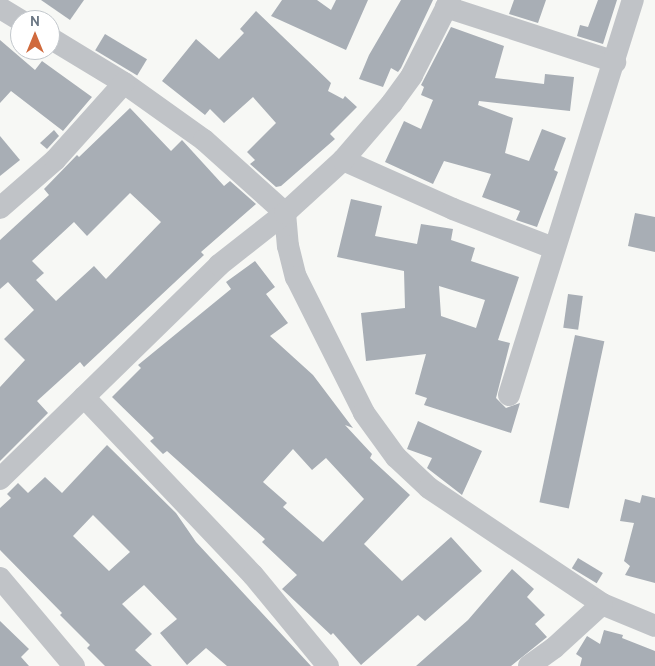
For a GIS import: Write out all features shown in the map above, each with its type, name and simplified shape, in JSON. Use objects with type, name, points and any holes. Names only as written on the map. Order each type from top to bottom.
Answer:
[{"type":"street","points":[[509,395],[553,248],[615,62],[633,0]]},
{"type":"street","points":[[0,478],[219,265],[285,213],[344,160],[392,103],[412,74],[448,3],[615,62]]},
{"type":"street","points":[[60,44],[124,83],[236,165],[285,213],[288,246],[296,277],[364,413],[396,456],[429,488],[602,604],[655,626]]},
{"type":"street","points":[[0,208],[61,153],[124,83]]},
{"type":"street","points":[[344,160],[453,209],[553,248]]},
{"type":"street","points":[[84,396],[253,575],[328,666]]},
{"type":"street","points":[[0,578],[74,666]]},
{"type":"street","points":[[529,666],[554,648],[602,604]]},
{"type":"building","points":[[41,0],[84,0],[70,20],[60,13],[60,10],[56,10]]},
{"type":"building","points":[[282,0],[317,0],[331,10],[336,0],[368,0],[346,50],[271,16]]},
{"type":"building","points":[[401,0],[433,0],[398,72],[391,68],[383,87],[359,79],[369,55]]},
{"type":"building","points":[[514,0],[546,0],[538,23],[509,14]]},
{"type":"building","points":[[598,0],[617,0],[603,44],[577,36],[580,25],[588,27]]},
{"type":"building","points":[[256,11],[331,83],[328,91],[343,99],[345,96],[357,107],[330,134],[335,139],[281,186],[276,187],[250,164],[255,160],[247,152],[276,123],[253,97],[224,123],[210,109],[205,115],[162,81],[196,39],[219,59],[244,33],[240,29]]},
{"type":"building","points":[[451,27],[504,46],[495,78],[544,84],[545,74],[574,77],[570,111],[479,101],[478,105],[513,118],[505,153],[529,161],[542,129],[566,138],[554,170],[558,172],[537,227],[516,220],[520,211],[482,197],[491,174],[444,161],[433,184],[385,162],[404,121],[421,129],[433,100],[421,95],[424,87],[421,85]]},
{"type":"building","points":[[105,34],[147,59],[137,76],[95,50]]},
{"type":"building","points":[[0,40],[10,49],[10,60],[23,60],[35,70],[42,61],[92,97],[63,131],[11,91],[0,103]]},
{"type":"building","points":[[130,108],[171,151],[182,140],[224,186],[230,181],[256,204],[201,252],[204,255],[84,367],[80,362],[37,401],[48,413],[0,461],[0,387],[25,360],[4,339],[34,310],[8,282],[0,289],[0,240],[49,195],[44,189],[77,155],[79,157]],"holes":[[[130,193],[161,222],[106,279],[94,266],[56,301],[36,280],[44,273],[32,261],[74,222],[87,236]]]},
{"type":"building","points":[[54,130],[59,136],[47,149],[40,143]]},
{"type":"building","points":[[0,136],[20,160],[0,176]]},
{"type":"building","points":[[351,199],[382,206],[375,236],[417,244],[421,224],[453,229],[451,240],[475,248],[471,261],[519,277],[498,340],[510,343],[496,398],[506,408],[520,403],[511,433],[424,405],[427,398],[415,394],[426,354],[366,361],[361,313],[405,308],[404,271],[337,257]],"holes":[[[439,286],[485,300],[476,328],[441,316]]]},
{"type":"building","points":[[635,213],[655,217],[655,252],[628,246]]},
{"type":"building","points":[[255,261],[275,287],[266,294],[288,323],[270,336],[313,375],[353,428],[345,425],[372,454],[370,458],[410,495],[364,544],[402,581],[451,537],[482,571],[425,621],[418,615],[361,665],[333,633],[331,635],[282,589],[297,575],[262,542],[265,539],[167,451],[163,454],[150,441],[154,438],[112,397],[141,368],[138,365],[231,289],[226,282]],"holes":[[[293,449],[312,470],[326,458],[364,499],[323,542],[283,507],[287,503],[263,482]]]},
{"type":"building","points":[[568,294],[583,296],[578,330],[563,328]]},
{"type":"building","points":[[575,335],[604,341],[569,509],[539,502]]},
{"type":"building","points":[[418,421],[482,451],[462,495],[427,468],[432,458],[407,449]]},
{"type":"building","points":[[107,445],[176,513],[196,542],[311,666],[227,666],[206,648],[187,665],[160,633],[177,619],[144,585],[122,604],[152,634],[135,650],[152,666],[105,666],[87,648],[90,645],[60,615],[62,613],[0,550],[0,508],[11,498],[7,494],[18,483],[28,493],[45,477],[62,493]],"holes":[[[93,515],[130,552],[109,571],[73,536]]]},
{"type":"building","points":[[642,495],[655,498],[655,583],[625,575],[630,566],[624,561],[634,523],[620,521],[625,499],[640,503]]},
{"type":"building","points":[[578,558],[603,573],[597,583],[572,568]]},
{"type":"building","points":[[512,569],[534,589],[527,597],[545,615],[535,624],[547,637],[511,666],[416,666],[468,620]]},
{"type":"building","points":[[0,621],[29,649],[21,657],[29,666],[0,666]]},
{"type":"building","points":[[604,630],[623,635],[622,638],[655,651],[655,666],[580,666],[582,658],[576,654],[587,636],[600,644]]}]
